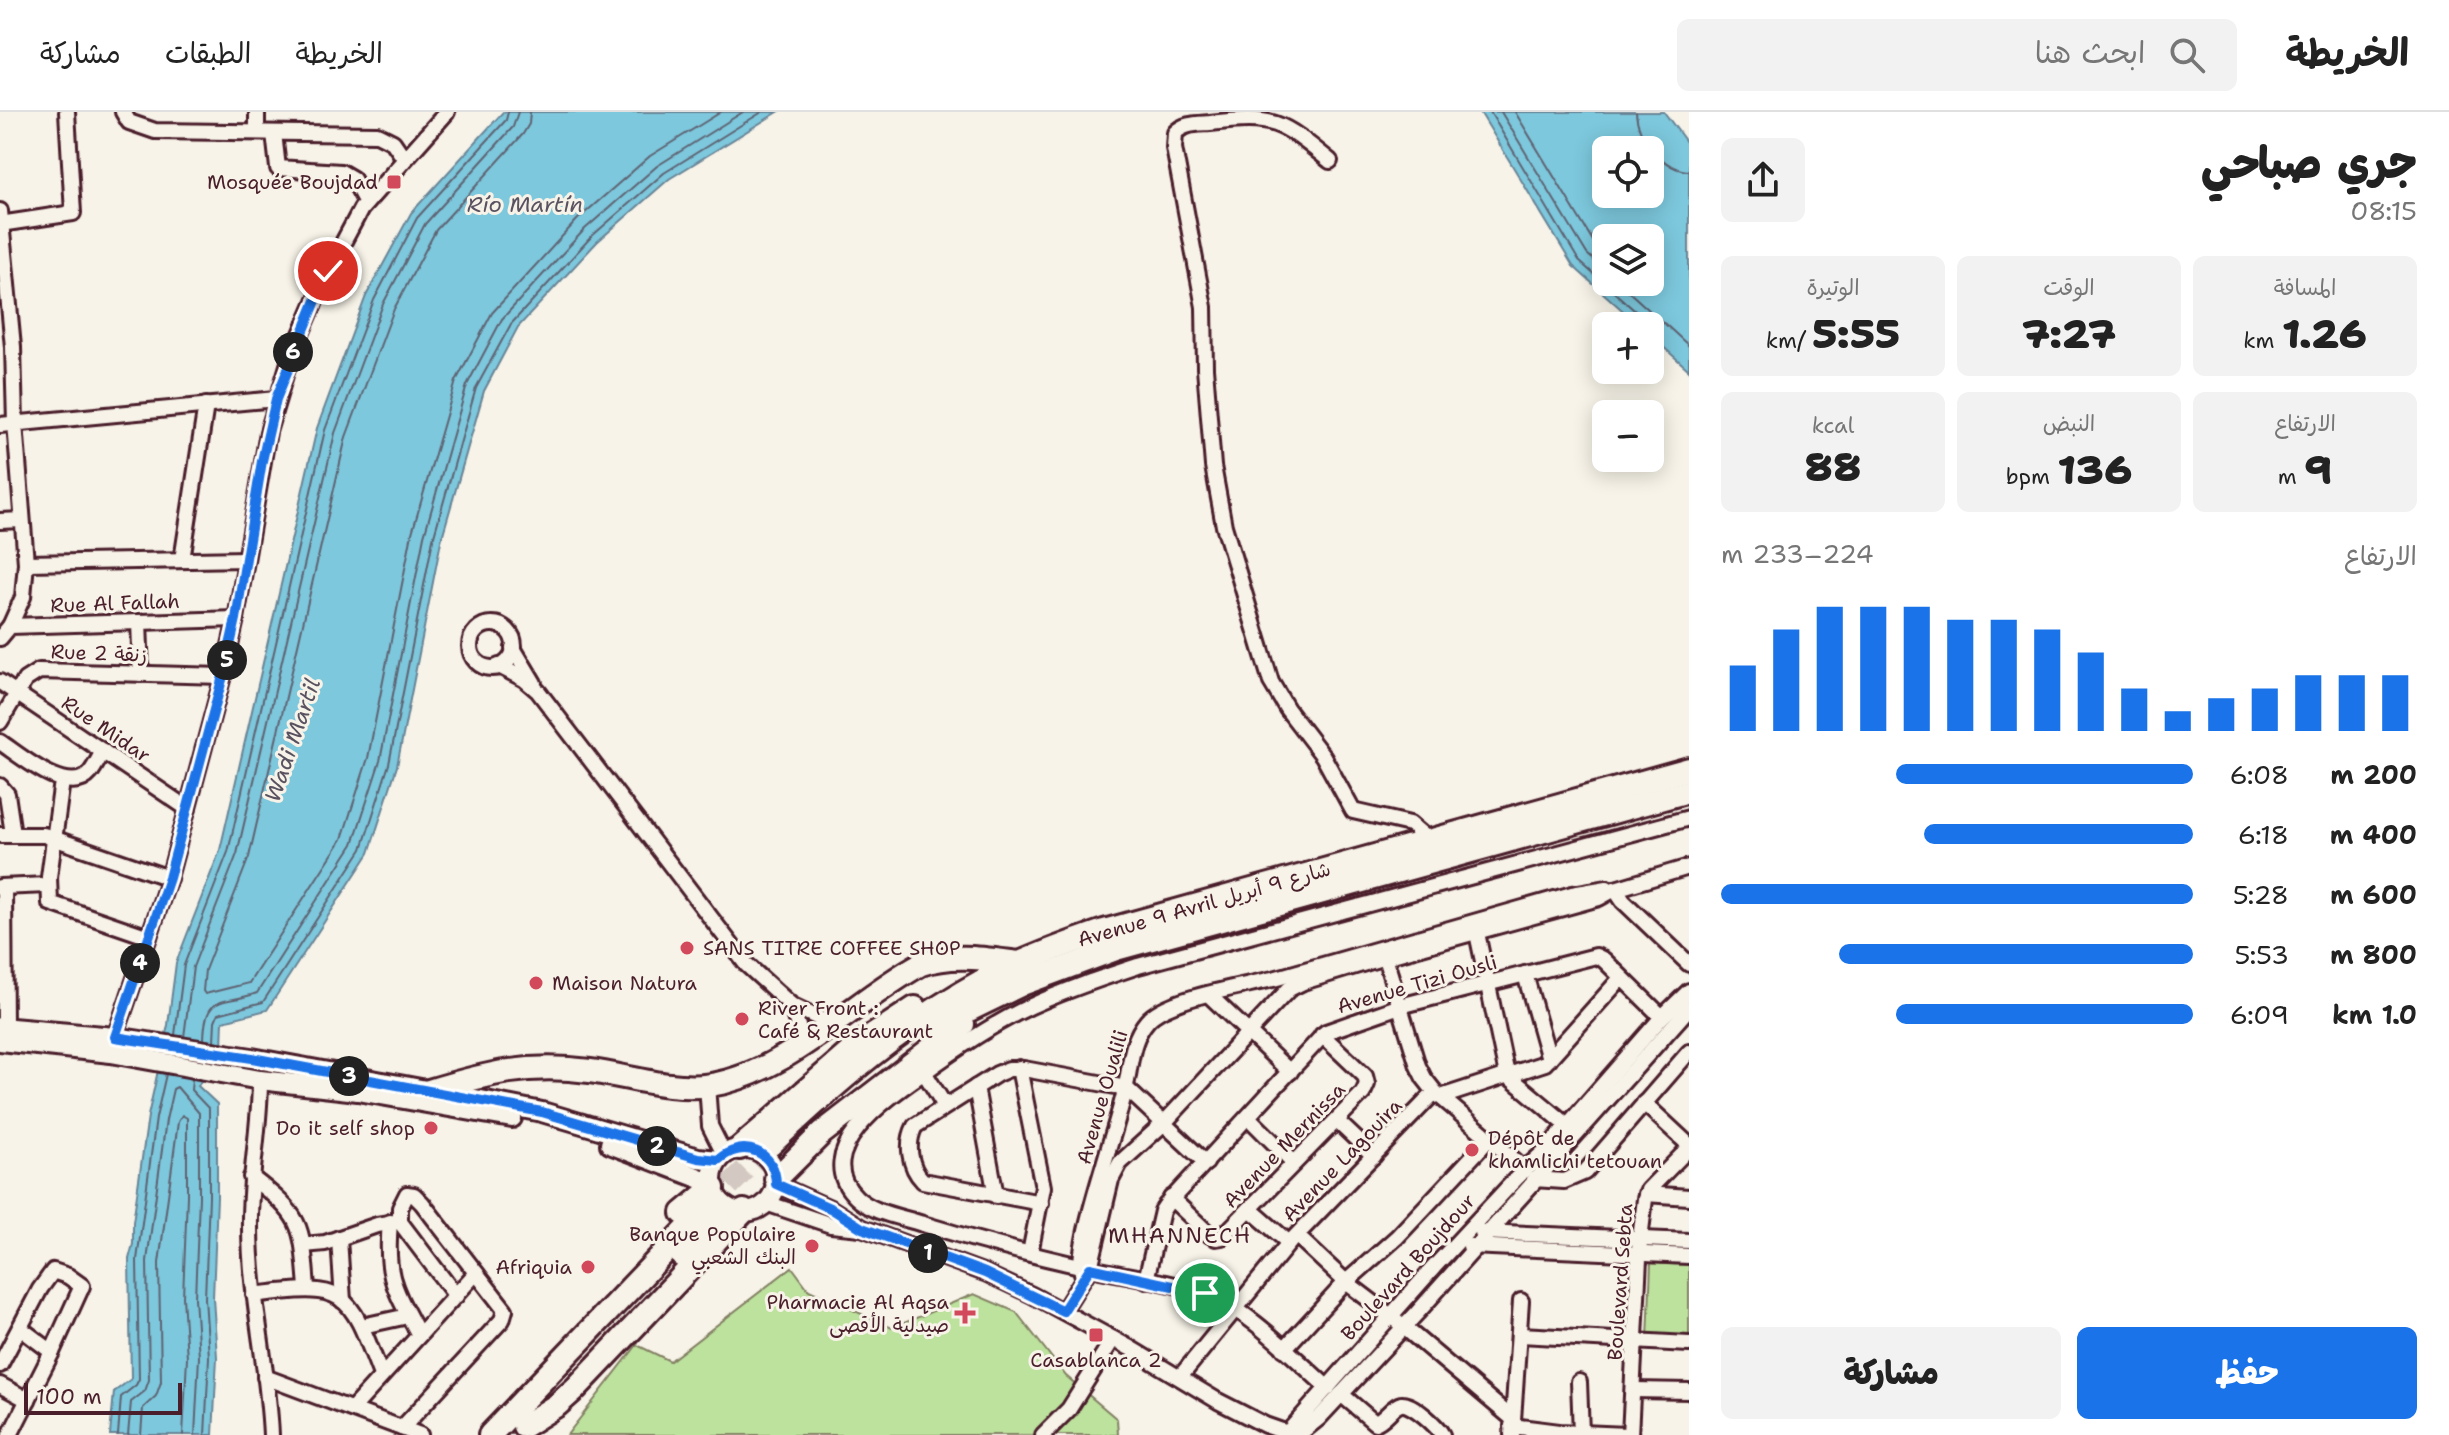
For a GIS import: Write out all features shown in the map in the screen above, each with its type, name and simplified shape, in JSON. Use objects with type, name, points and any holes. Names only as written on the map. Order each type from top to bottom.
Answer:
[{"type":"highway","name":"Avenue 9 Avril شارع 9 أبريل","points":[[1689,769],[1104,931],[1020,963],[982,981],[863,1062],[775,1150],[908,1046],[949,1019],[1015,988],[1116,949],[1689,791]]},
{"type":"highway","points":[[429,1091],[496,1072],[547,1067],[707,1085],[747,1076],[797,1047],[903,974],[937,958],[981,958],[1020,963]]},
{"type":"highway","points":[[728,1154],[838,1062],[897,1018],[944,992],[982,981]]},
{"type":"highway","points":[[776,1182],[822,1133],[868,1095],[1015,988]]},
{"type":"highway","points":[[516,1426],[712,1200]]},
{"type":"highway","points":[[516,1426],[534,1375],[576,1326],[687,1208],[712,1200]]},
{"type":"highway","points":[[490,1435],[516,1426],[557,1405],[744,1211]]},
{"type":"main road","points":[[2,1032],[252,1058],[542,1112],[698,1158],[754,1150],[767,1158],[776,1182],[766,1203],[756,1209],[744,1211],[729,1208],[610,1144],[537,1123],[358,1091],[262,1080],[113,1045]]},
{"type":"main road","points":[[712,1200],[728,1154]]},
{"type":"street","points":[[0,638],[10,626],[23,597],[26,563],[8,424],[1,219],[73,213],[67,112]]},
{"type":"street","points":[[123,112],[129,122],[155,131],[377,134],[393,142],[404,158]]},
{"type":"street","points":[[257,112],[257,132]]},
{"type":"street","points":[[113,1045],[169,878],[223,676],[276,399],[328,271],[366,203],[447,112]]},
{"type":"street","points":[[1330,161],[1288,127],[1266,119],[1189,125],[1175,133],[1174,148],[1204,307],[1205,368],[1214,477],[1224,526],[1265,663],[1280,698],[1323,756],[1353,811],[1410,824],[1430,841]]},
{"type":"street","points":[[274,133],[278,168],[347,174],[366,203]]},
{"type":"street","points":[[8,424],[276,399]]},
{"type":"street","points":[[182,560],[206,405]]},
{"type":"street","points":[[0,521],[22,520]]},
{"type":"street","points":[[26,563],[246,559]]},
{"type":"street","name":"Rue Al Fallah","points":[[10,626],[236,619]]},
{"type":"street","points":[[139,622],[141,674]]},
{"type":"street","points":[[538,691],[516,674],[499,666],[485,667],[474,659],[470,646],[474,633],[485,625],[499,625],[510,634],[513,648],[538,691],[734,950],[791,1005],[831,1024]]},
{"type":"street","points":[[499,666],[509,659],[513,648]]},
{"type":"street","name":"Rue 2 زنقة","points":[[0,722],[25,680],[39,671],[223,676]]},
{"type":"street","name":"Rue Midar","points":[[0,682],[188,809]]},
{"type":"street","points":[[0,742],[62,781],[81,780],[89,774],[103,751]]},
{"type":"street","points":[[62,781],[48,885],[49,899],[54,905],[149,937]]},
{"type":"street","points":[[0,786],[7,794],[6,834],[54,837],[169,878]]},
{"type":"street","points":[[1442,1435],[1416,1409],[1406,1405],[1399,1406],[1378,1423],[1367,1417],[1235,1308],[1205,1293],[1084,1271],[887,1213],[858,1200],[847,1187],[843,1174],[844,1154],[852,1135],[881,1103],[966,1043],[1014,1015],[1109,975],[1689,818]]},
{"type":"street","name":"Avenue Oualili","points":[[1383,952],[1477,933],[1599,898],[1615,889],[1689,867]]},
{"type":"street","points":[[2,1032],[2,887],[48,885]]},
{"type":"street","points":[[1615,889],[1623,901],[1689,964]]},
{"type":"street","name":"Avenue Oualili","points":[[1084,1271],[1107,1153],[1126,1088],[1133,1048],[1146,1022],[1168,1007],[1209,995],[1286,983],[1572,894],[1615,889]]},
{"type":"street","points":[[1477,933],[1507,1075],[1567,1125]]},
{"type":"street","points":[[1383,952],[1421,1072],[1438,1094],[1530,1174],[1564,1181],[1579,1176],[1689,1052]]},
{"type":"street","name":"Avenue Tizi Ousli","points":[[1146,1280],[1162,1211],[1171,1198],[1249,1118],[1322,1035],[1400,1006],[1596,956],[1604,960],[1662,1017]]},
{"type":"street","points":[[1525,974],[1549,1059]]},
{"type":"street","points":[[1438,1094],[1540,1066],[1621,978]]},
{"type":"street","points":[[1107,1153],[1120,1163],[1164,1123],[1248,1033],[1286,983]]},
{"type":"street","name":"Boulevard Boujdour","points":[[1284,1433],[1319,1418],[1334,1391],[1398,1321],[1489,1232],[1567,1125],[1662,1017],[1689,991]]},
{"type":"street","points":[[1209,995],[1290,1072]]},
{"type":"street","points":[[791,1005],[798,1026],[797,1047]]},
{"type":"street","name":"Boulevard Boujdour","points":[[1398,1321],[1467,1232],[1530,1174],[1689,1008]]},
{"type":"street","name":"Avenue Mernissa","points":[[1171,1198],[1210,1235],[1222,1237],[1363,1093],[1367,1080],[1322,1035]]},
{"type":"street","points":[[1019,1068],[1042,1176],[1041,1203],[1030,1253]]},
{"type":"street","points":[[1041,1203],[923,1181],[911,1158],[909,1140],[912,1132],[921,1120],[976,1087],[1004,1071],[1019,1068],[1126,1088],[1206,1163]]},
{"type":"street","points":[[924,1072],[945,1106]]},
{"type":"street","points":[[262,1080],[249,1226],[271,1435]]},
{"type":"street","points":[[707,1085],[710,1126],[728,1154]]},
{"type":"street","points":[[976,1087],[996,1196]]},
{"type":"street","name":"Avenue Lagouira","points":[[1180,1377],[1293,1240],[1438,1094]]},
{"type":"street","points":[[1644,1103],[1689,1147]]},
{"type":"street","points":[[1249,1118],[1294,1163]]},
{"type":"street","points":[[1337,1121],[1374,1156]]},
{"type":"street","points":[[1284,1349],[1346,1282],[1397,1237],[1490,1138]]},
{"type":"street","name":"Boulevard Sebta","points":[[1628,1435],[1634,1390],[1640,1239],[1646,1194],[1689,1147]]},
{"type":"street","name":"Avenue Oualili","points":[[1063,1311],[1084,1271],[1111,1180],[1120,1163]]},
{"type":"street","points":[[251,1177],[282,1200],[299,1226],[304,1245],[307,1288]]},
{"type":"street","points":[[776,1182],[832,1209],[862,1228],[985,1273],[1063,1311],[1218,1401],[1284,1433]]},
{"type":"street","points":[[402,1428],[504,1315],[503,1305],[414,1195],[407,1194],[395,1222],[387,1262],[391,1278],[419,1335]]},
{"type":"street","points":[[1646,1194],[1689,1197]]},
{"type":"street","points":[[766,1203],[831,1225],[862,1228]]},
{"type":"street","points":[[1250,1209],[1398,1321],[1512,1426],[1558,1434],[1628,1435]]},
{"type":"street","points":[[304,1245],[395,1222]]},
{"type":"street","points":[[395,1222],[456,1296]]},
{"type":"street","points":[[1467,1232],[1689,1241]]},
{"type":"street","points":[[339,1238],[343,1301]]},
{"type":"street","points":[[1454,1247],[1689,1256]]},
{"type":"street","points":[[0,1365],[40,1289],[53,1271],[82,1286],[10,1435]]},
{"type":"street","points":[[352,1409],[476,1273]]},
{"type":"street","points":[[254,1295],[307,1288],[332,1293],[343,1301],[362,1326],[381,1375]]},
{"type":"street","points":[[1512,1426],[1521,1301]]},
{"type":"street","points":[[362,1326],[408,1316]]},
{"type":"street","points":[[20,1328],[52,1352]]},
{"type":"street","points":[[1520,1335],[1689,1344]]},
{"type":"street","points":[[1043,1435],[1069,1409],[1113,1339]]},
{"type":"street","points":[[265,1377],[420,1435]]},
{"type":"street","points":[[1579,1382],[1581,1433]]},
{"type":"street","points":[[0,1385],[28,1400]]},
{"type":"street","points":[[1634,1390],[1689,1391]]},
{"type":"green space","points":[[1651,1263],[1689,1265],[1689,1342],[1648,1340]]},
{"type":"green space","points":[[792,1267],[809,1290],[892,1328],[974,1294],[1016,1312],[1066,1376],[1117,1419],[1118,1435],[567,1435],[637,1345],[670,1361]]},
{"type":"water","name":"Río Martín","points":[[503,112],[778,112],[669,179],[597,242],[518,327],[484,391],[441,541],[397,766],[369,853],[267,1010],[223,1021],[222,1048],[198,1086],[217,1104],[213,1298],[217,1357],[213,1435],[110,1435],[114,1392],[131,1379],[129,1259],[133,1222],[148,1116],[168,1025],[176,963],[220,850],[317,428],[366,296],[411,213]]},
{"type":"water","points":[[1480,112],[1664,112],[1689,146],[1689,370],[1664,348],[1664,312],[1624,312],[1606,296],[1664,296],[1664,224],[1592,224],[1592,283],[1573,266]]},
{"type":"tunnel","points":[[706,1209],[770,1145]]},
{"type":"place","name":"Mosquée Boujdad","points":[[394,182]]},
{"type":"place","name":"SANS TITRE COFFEE SHOP","points":[[687,948]]},
{"type":"place","name":"Maison Natura","points":[[536,983]]},
{"type":"place","name":"River Front : Café & Restaurant","points":[[742,1019]]},
{"type":"place","name":"Do it self shop","points":[[431,1128]]},
{"type":"place","name":"Dépôt de khamlichi tetouan","points":[[1472,1150]]},
{"type":"place","name":"Banque Populaire البنك الشعبي","points":[[812,1246]]},
{"type":"place","name":"Afriquia","points":[[588,1267]]},
{"type":"place","name":"Pharmacie Al Aqsa صيدلية الأقصى","points":[[965,1313]]},
{"type":"place","name":"Casablanca 2","points":[[1096,1335]]},
{"type":"district","name":"MHANNECH","points":[[1180,1235]]},
{"type":"route","points":[[328,271],[276,399],[223,676],[169,878],[115,1037],[252,1058],[542,1112],[698,1158],[718,1160],[732,1150],[748,1148],[767,1158],[775,1172],[776,1184],[788,1191],[850,1218],[862,1228],[985,1273],[1063,1311],[1090,1268],[1205,1293]]},
{"type":"water label","name":"Wadi Martil","points":[[292,740]]}]
